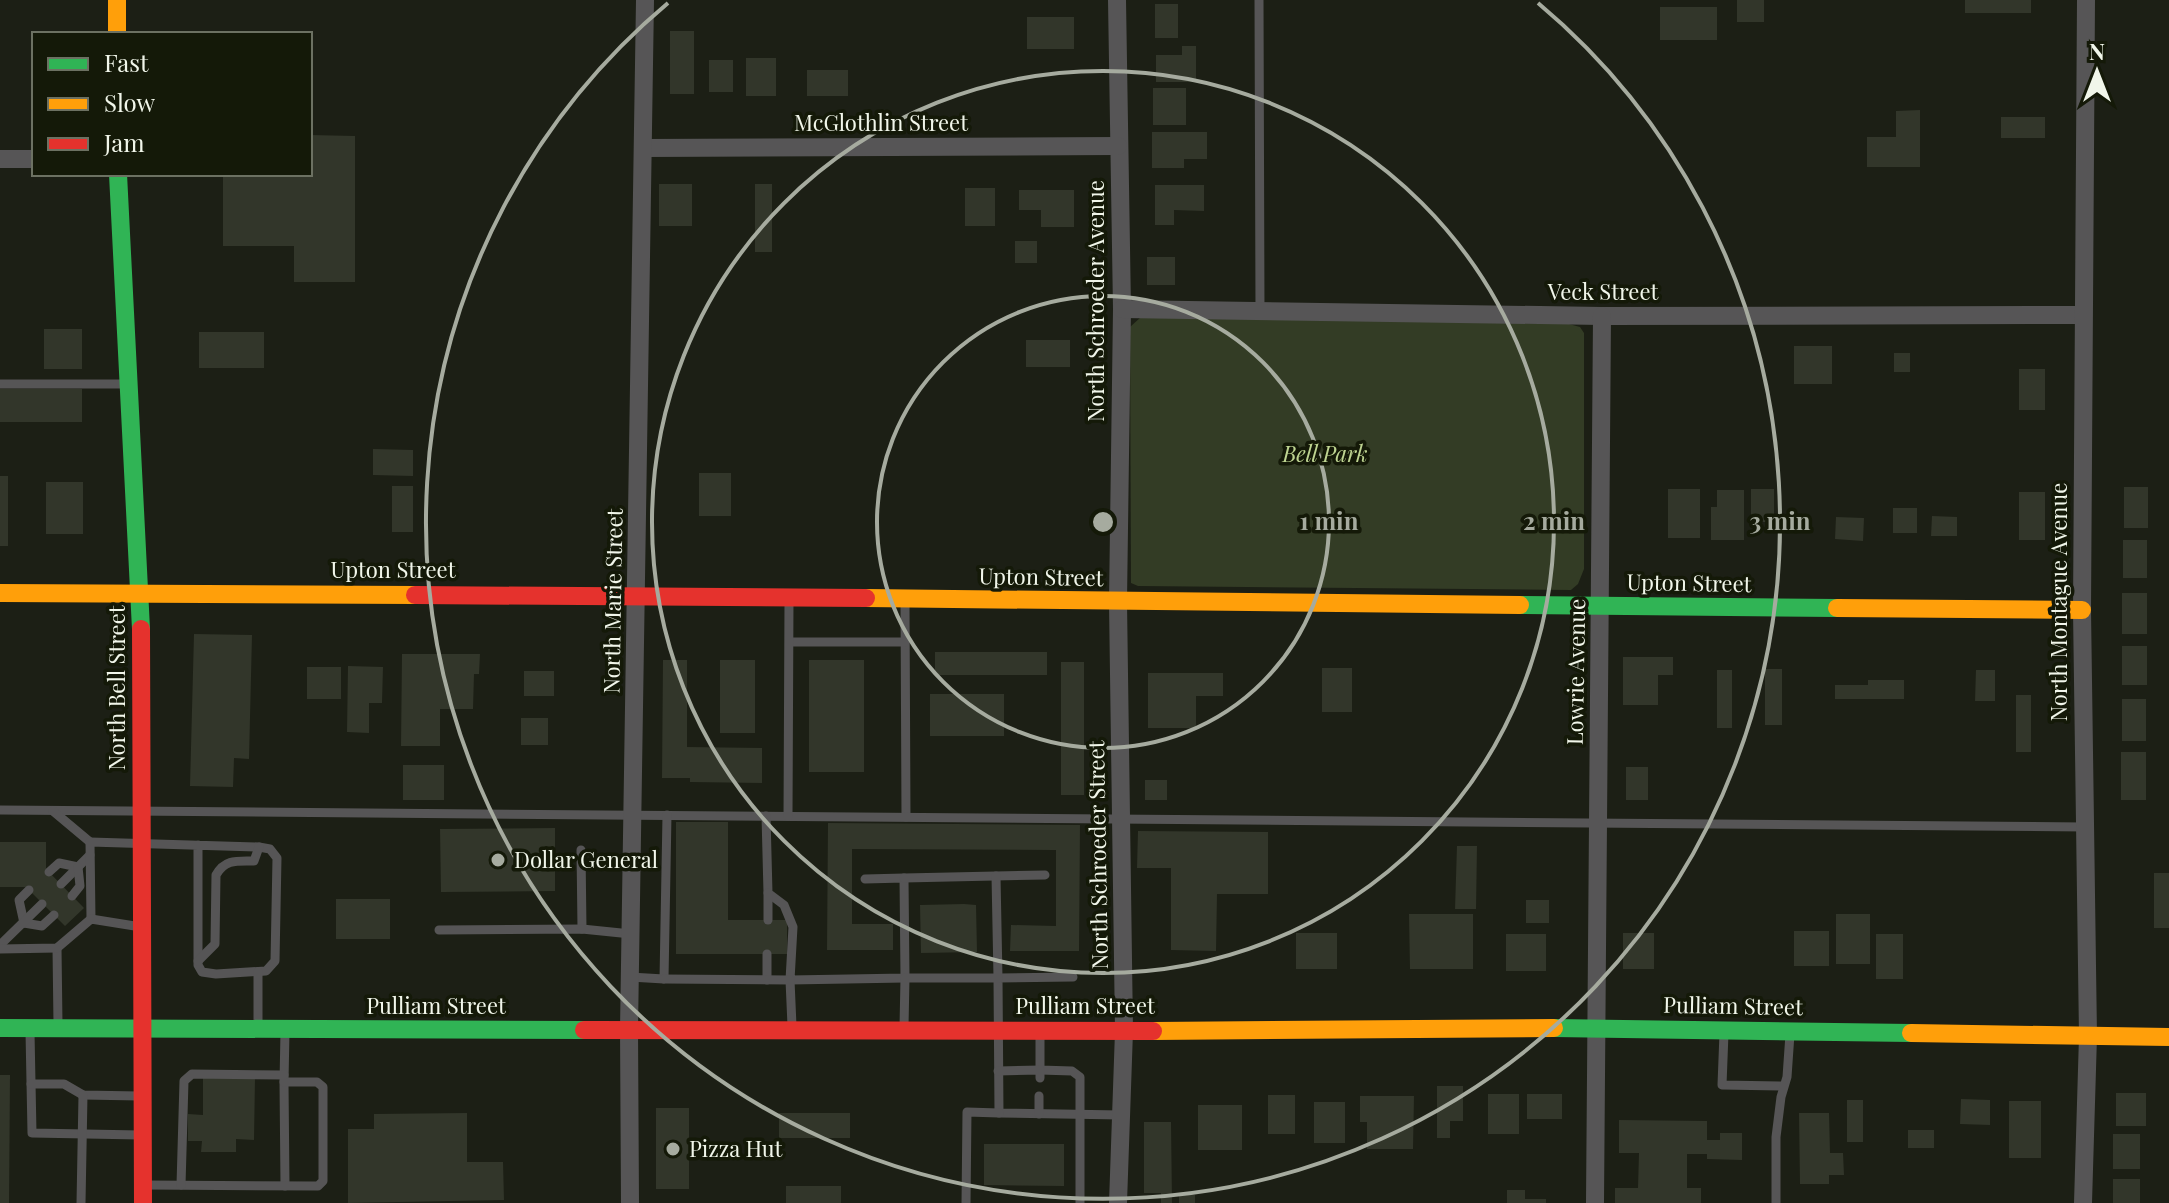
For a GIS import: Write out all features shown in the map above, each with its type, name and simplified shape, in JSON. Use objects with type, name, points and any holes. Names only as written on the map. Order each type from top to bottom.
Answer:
[{"type":"main road","points":[[117,0],[117,32]]},
{"type":"main road","name":"North Bell Street","points":[[118,176],[141,592],[143,1194]]},
{"type":"main road","name":"Upton Street","points":[[0,593],[2082,610]]},
{"type":"main road","name":"Pulliam Street","points":[[0,1028],[143,1031],[1124,1031],[1596,1028],[2169,1037]]},
{"type":"street","name":"North Marie Street","points":[[630,1203],[629,1029],[645,0]]},
{"type":"street","name":"North Schroeder Avenue","points":[[1117,0],[1122,309],[1118,602]]},
{"type":"street","name":"North Montague Avenue","points":[[2083,1203],[2088,1036],[2082,610],[2086,0]]},
{"type":"street","name":"McGlothlin Street","points":[[644,148],[1118,146]]},
{"type":"street","points":[[0,159],[32,159]]},
{"type":"street","name":"Veck Street","points":[[1122,309],[1602,316],[2083,315]]},
{"type":"street","name":"Lowrie Avenue","points":[[1595,1203],[1602,316]]},
{"type":"street","name":"North Schroeder Street","points":[[1118,602],[1124,1031],[1118,1203]]},
{"type":"lane","points":[[1259,0],[1260,311]]},
{"type":"lane","points":[[0,384],[130,384]]},
{"type":"lane","points":[[788,598],[788,816]]},
{"type":"lane","points":[[905,599],[906,817]]},
{"type":"lane","points":[[790,642],[905,642]]},
{"type":"lane","points":[[0,810],[2085,827]]},
{"type":"lane","points":[[53,810],[90,842],[142,843],[259,847],[270,849],[277,858],[275,961],[266,971],[202,972],[198,961],[198,845]]},
{"type":"lane","points":[[664,979],[667,815]]},
{"type":"lane","points":[[766,816],[768,920]]},
{"type":"lane","points":[[90,842],[91,919]]},
{"type":"lane","points":[[198,961],[215,944],[216,875],[220,867],[229,861],[254,861],[259,847]]},
{"type":"lane","points":[[581,850],[582,929]]},
{"type":"lane","points":[[61,884],[90,855]]},
{"type":"lane","points":[[49,872],[59,863],[78,867]]},
{"type":"lane","points":[[72,896],[80,886],[78,867]]},
{"type":"lane","points":[[865,879],[1045,875]]},
{"type":"lane","points":[[996,876],[999,1113]]},
{"type":"lane","points":[[904,878],[904,1030]]},
{"type":"lane","points":[[24,923],[19,900],[29,890]]},
{"type":"lane","points":[[768,893],[784,905],[793,927],[790,980],[792,1029]]},
{"type":"lane","points":[[0,947],[42,904]]},
{"type":"lane","points":[[24,923],[42,926],[54,915]]},
{"type":"lane","points":[[91,919],[142,928]]},
{"type":"lane","points":[[0,947],[57,948],[91,919]]},
{"type":"lane","points":[[439,930],[582,929],[631,934]]},
{"type":"lane","points":[[57,948],[58,1029]]},
{"type":"lane","points":[[767,954],[767,980]]},
{"type":"lane","points":[[258,972],[258,1030]]},
{"type":"lane","points":[[630,977],[767,980],[1073,977]]},
{"type":"lane","points":[[30,1029],[32,1133],[143,1135]]},
{"type":"lane","points":[[285,1030],[285,1186]]},
{"type":"lane","points":[[1725,1030],[1722,1085],[1783,1086]]},
{"type":"lane","points":[[1040,1031],[1040,1074]]},
{"type":"lane","points":[[1776,1203],[1776,1137],[1787,1077],[1790,1031]]},
{"type":"lane","points":[[998,1071],[1040,1074],[1072,1071],[1080,1077],[1080,1203]]},
{"type":"lane","points":[[143,1194],[181,1185],[318,1186],[323,1181],[323,1087],[317,1082],[192,1074],[184,1081],[181,1185]]},
{"type":"lane","points":[[31,1084],[64,1084],[83,1095],[143,1096]]},
{"type":"lane","points":[[81,1203],[83,1095]]},
{"type":"lane","points":[[1039,1096],[1039,1114]]},
{"type":"lane","points":[[966,1203],[967,1112],[1121,1115]]},
{"type":"green space","name":"Bell Park","points":[[1141,317],[1569,324],[1580,327],[1584,333],[1584,569],[1578,584],[1571,590],[1138,586],[1131,583],[1130,327]]},
{"type":"building","points":[[1737,0],[1764,0],[1764,22],[1737,22]]},
{"type":"building","points":[[1965,0],[2031,0],[2031,13],[1965,13]]},
{"type":"building","points":[[1155,4],[1178,4],[1178,38],[1155,38]]},
{"type":"building","points":[[1660,7],[1717,7],[1717,40],[1660,40]]},
{"type":"building","points":[[1027,17],[1074,17],[1074,49],[1027,49]]},
{"type":"building","points":[[670,31],[694,31],[694,94],[670,94]]},
{"type":"building","points":[[1182,46],[1196,46],[1196,82],[1156,82],[1156,55],[1182,55]]},
{"type":"building","points":[[746,58],[776,58],[776,96],[746,96]]},
{"type":"building","points":[[709,60],[733,60],[733,92],[709,92]]},
{"type":"building","points":[[807,70],[848,70],[848,96],[807,96]]},
{"type":"building","points":[[1153,88],[1186,88],[1186,125],[1153,125]]},
{"type":"building","points":[[1920,110],[1920,167],[1867,167],[1867,137],[1896,137],[1896,111]]},
{"type":"building","points":[[2001,117],[2045,117],[2045,138],[2001,138]]},
{"type":"building","points":[[1152,132],[1207,132],[1207,159],[1184,159],[1184,168],[1152,168]]},
{"type":"building","points":[[312,135],[355,136],[355,282],[294,282],[294,246],[223,246],[223,176],[312,176]]},
{"type":"building","points":[[659,184],[692,184],[692,226],[659,226]]},
{"type":"building","points":[[755,184],[772,184],[772,252],[755,252]]},
{"type":"building","points":[[1155,185],[1204,185],[1204,211],[1174,210],[1174,225],[1155,225]]},
{"type":"building","points":[[965,188],[995,188],[995,226],[965,226]]},
{"type":"building","points":[[1019,190],[1074,190],[1074,227],[1041,227],[1041,210],[1019,210]]},
{"type":"building","points":[[1015,241],[1037,241],[1037,263],[1015,263]]},
{"type":"building","points":[[1147,257],[1175,257],[1175,285],[1147,285]]},
{"type":"building","points":[[44,329],[82,329],[82,369],[44,369]]},
{"type":"building","points":[[199,332],[264,332],[264,368],[199,368]]},
{"type":"building","points":[[1026,340],[1070,340],[1070,367],[1026,367]]},
{"type":"building","points":[[1794,346],[1832,346],[1832,384],[1794,384]]},
{"type":"building","points":[[1894,353],[1910,353],[1910,372],[1894,372]]},
{"type":"building","points":[[2019,369],[2045,369],[2045,410],[2019,410]]},
{"type":"building","points":[[0,389],[82,389],[82,422],[0,422]]},
{"type":"building","points":[[373,449],[413,450],[413,476],[373,475]]},
{"type":"building","points":[[699,473],[731,473],[731,516],[699,516]]},
{"type":"building","points":[[0,476],[8,476],[8,546],[0,546]]},
{"type":"building","points":[[46,482],[83,482],[83,534],[46,534]]},
{"type":"building","points":[[392,486],[413,486],[413,532],[392,532]]},
{"type":"building","points":[[2124,487],[2148,487],[2148,528],[2124,528]]},
{"type":"building","points":[[1668,489],[1700,489],[1700,538],[1668,538]]},
{"type":"building","points":[[1751,489],[1774,489],[1774,522],[1751,522]]},
{"type":"building","points":[[1717,490],[1744,490],[1744,540],[1711,540],[1711,507],[1717,507]]},
{"type":"building","points":[[2019,492],[2045,492],[2045,540],[2019,540]]},
{"type":"building","points":[[1893,508],[1917,508],[1917,533],[1893,533]]},
{"type":"building","points":[[1932,516],[1957,517],[1957,536],[1931,536]]},
{"type":"building","points":[[1836,517],[1864,518],[1863,541],[1835,539]]},
{"type":"building","points":[[2123,540],[2147,540],[2147,578],[2123,578]]},
{"type":"building","points":[[2122,593],[2147,593],[2147,634],[2122,634]]},
{"type":"building","points":[[194,634],[252,635],[249,759],[234,758],[233,787],[190,786]]},
{"type":"building","points":[[2122,646],[2147,646],[2147,685],[2122,685]]},
{"type":"building","points":[[935,652],[1047,652],[1047,675],[935,675]]},
{"type":"building","points":[[402,654],[480,654],[479,674],[474,674],[473,709],[440,709],[440,746],[401,746]]},
{"type":"building","points":[[1623,657],[1673,657],[1673,675],[1658,675],[1658,705],[1623,705]]},
{"type":"building","points":[[663,660],[687,660],[687,747],[762,748],[762,783],[690,782],[690,778],[662,778]]},
{"type":"building","points":[[720,660],[755,660],[755,733],[720,733]]},
{"type":"building","points":[[809,660],[864,660],[864,772],[809,772]]},
{"type":"building","points":[[1061,662],[1084,662],[1084,795],[1061,795]]},
{"type":"building","points":[[348,666],[383,667],[382,703],[369,703],[369,733],[347,732]]},
{"type":"building","points":[[307,667],[341,667],[341,699],[307,699]]},
{"type":"building","points":[[1322,668],[1352,668],[1352,712],[1322,712]]},
{"type":"building","points":[[1765,669],[1782,669],[1782,725],[1765,725]]},
{"type":"building","points":[[1717,670],[1732,670],[1732,728],[1717,728]]},
{"type":"building","points":[[1976,670],[1995,670],[1995,701],[1975,701]]},
{"type":"building","points":[[524,671],[554,671],[554,696],[524,696]]},
{"type":"building","points":[[1148,673],[1223,673],[1223,696],[1196,696],[1196,728],[1148,728]]},
{"type":"building","points":[[1868,680],[1904,680],[1904,699],[1835,699],[1835,685],[1868,685]]},
{"type":"building","points":[[930,694],[1004,694],[1004,736],[930,736]]},
{"type":"building","points":[[2016,695],[2031,695],[2031,752],[2016,752]]},
{"type":"building","points":[[2122,699],[2146,699],[2146,741],[2122,741]]},
{"type":"building","points":[[521,718],[548,718],[548,745],[521,745]]},
{"type":"building","points":[[2121,752],[2146,752],[2146,800],[2121,800]]},
{"type":"building","points":[[403,765],[444,765],[444,800],[403,800]]},
{"type":"building","points":[[1626,767],[1648,767],[1648,800],[1626,800]]},
{"type":"building","points":[[1145,780],[1167,780],[1167,800],[1145,800]]},
{"type":"building","points":[[676,822],[728,822],[728,920],[787,920],[787,954],[676,954]]},
{"type":"building","points":[[828,823],[1080,825],[1079,951],[1010,951],[1011,925],[1056,926],[1056,850],[852,849],[852,924],[893,924],[893,950],[827,950]]},
{"type":"building","name":"Dollar General","points":[[555,828],[555,891],[441,892],[440,829]]},
{"type":"building","points":[[1138,831],[1268,832],[1268,894],[1217,894],[1216,951],[1171,950],[1171,868],[1137,868]]},
{"type":"building","points":[[0,842],[46,842],[46,869],[84,908],[65,926],[26,887],[0,887]]},
{"type":"building","points":[[1457,846],[1477,846],[1476,909],[1455,909]]},
{"type":"building","points":[[2154,873],[2169,873],[2169,928],[2154,928]]},
{"type":"building","points":[[336,899],[390,899],[390,939],[336,939]]},
{"type":"building","points":[[1526,900],[1549,900],[1549,923],[1526,923]]},
{"type":"building","points":[[920,905],[976,905],[977,952],[921,953]]},
{"type":"building","points":[[1409,914],[1473,914],[1473,969],[1410,969]]},
{"type":"building","points":[[1836,914],[1870,914],[1870,964],[1836,964]]},
{"type":"building","points":[[1794,931],[1829,931],[1829,966],[1794,966]]},
{"type":"building","points":[[1296,933],[1337,933],[1337,969],[1296,969]]},
{"type":"building","points":[[1623,933],[1654,933],[1654,969],[1623,969]]},
{"type":"building","points":[[1506,934],[1546,934],[1546,971],[1506,971]]},
{"type":"building","points":[[1876,934],[1903,934],[1903,979],[1876,979]]},
{"type":"building","points":[[0,1075],[10,1075],[9,1203],[0,1203]]},
{"type":"building","points":[[203,1077],[255,1078],[254,1140],[236,1139],[236,1152],[201,1152],[202,1141],[188,1141],[188,1114],[203,1115]]},
{"type":"building","points":[[1437,1086],[1463,1086],[1463,1121],[1450,1121],[1450,1138],[1437,1138]]},
{"type":"building","points":[[2116,1093],[2146,1093],[2146,1126],[2116,1126]]},
{"type":"building","points":[[1488,1094],[1519,1094],[1519,1134],[1488,1134]]},
{"type":"building","points":[[1527,1094],[1562,1094],[1562,1119],[1527,1119]]},
{"type":"building","points":[[1268,1095],[1295,1095],[1295,1134],[1268,1134]]},
{"type":"building","points":[[1360,1096],[1414,1096],[1413,1149],[1367,1149],[1367,1122],[1360,1122]]},
{"type":"building","points":[[1961,1099],[1990,1100],[1990,1125],[1960,1124]]},
{"type":"building","points":[[1847,1100],[1863,1100],[1863,1142],[1847,1142]]},
{"type":"building","points":[[2009,1101],[2041,1101],[2041,1158],[2009,1158]]},
{"type":"building","points":[[1314,1102],[1345,1102],[1345,1143],[1314,1143]]},
{"type":"building","points":[[1198,1105],[1242,1105],[1242,1150],[1198,1150]]},
{"type":"building","name":"Pizza Hut","points":[[656,1108],[689,1108],[689,1189],[656,1189]]},
{"type":"building","points":[[467,1113],[467,1162],[503,1162],[504,1200],[348,1203],[348,1129],[374,1129],[374,1114]]},
{"type":"building","points":[[779,1113],[850,1113],[850,1138],[779,1138]]},
{"type":"building","points":[[1799,1113],[1829,1113],[1830,1153],[1843,1153],[1844,1175],[1829,1175],[1829,1184],[1800,1184]]},
{"type":"building","points":[[1619,1120],[1707,1121],[1707,1140],[1720,1140],[1720,1133],[1742,1133],[1742,1160],[1707,1159],[1707,1154],[1687,1154],[1687,1188],[1701,1188],[1701,1203],[1615,1203],[1615,1188],[1638,1188],[1639,1153],[1619,1153]]},
{"type":"building","points":[[1144,1122],[1171,1122],[1172,1203],[1161,1203],[1161,1193],[1144,1193]]},
{"type":"building","points":[[1908,1130],[1934,1130],[1934,1148],[1908,1148]]},
{"type":"building","points":[[2113,1134],[2140,1134],[2140,1169],[2113,1169]]},
{"type":"building","points":[[984,1144],[1064,1144],[1064,1186],[984,1185]]},
{"type":"building","points":[[2113,1179],[2140,1179],[2140,1203],[2113,1203]]},
{"type":"building","points":[[786,1186],[841,1186],[841,1203],[786,1203]]},
{"type":"building","points":[[1507,1190],[1525,1190],[1525,1199],[1546,1199],[1546,1203],[1507,1203]]},
{"type":"building","points":[[1179,1195],[1195,1195],[1195,1203],[1179,1203]]},
{"type":"traffic: fast","points":[[118,176],[141,629]]},
{"type":"traffic: fast","points":[[1520,605],[1837,608]]},
{"type":"traffic: fast","points":[[0,1028],[584,1030]]},
{"type":"traffic: fast","points":[[1554,1028],[1911,1033]]},
{"type":"traffic: slow","points":[[117,0],[117,32]]},
{"type":"traffic: slow","points":[[0,593],[415,595]]},
{"type":"traffic: slow","points":[[866,598],[1520,605]]},
{"type":"traffic: slow","points":[[1837,608],[2082,610]]},
{"type":"traffic: slow","points":[[1153,1031],[1554,1028]]},
{"type":"traffic: slow","points":[[1911,1033],[2169,1037]]},
{"type":"traffic: jam","points":[[415,595],[866,598]]},
{"type":"traffic: jam","points":[[141,629],[143,1203]]},
{"type":"traffic: jam","points":[[584,1030],[1153,1031]]},
{"type":"place","name":"Dollar General","points":[[498,860]]},
{"type":"place","name":"Pizza Hut","points":[[673,1149]]}]
